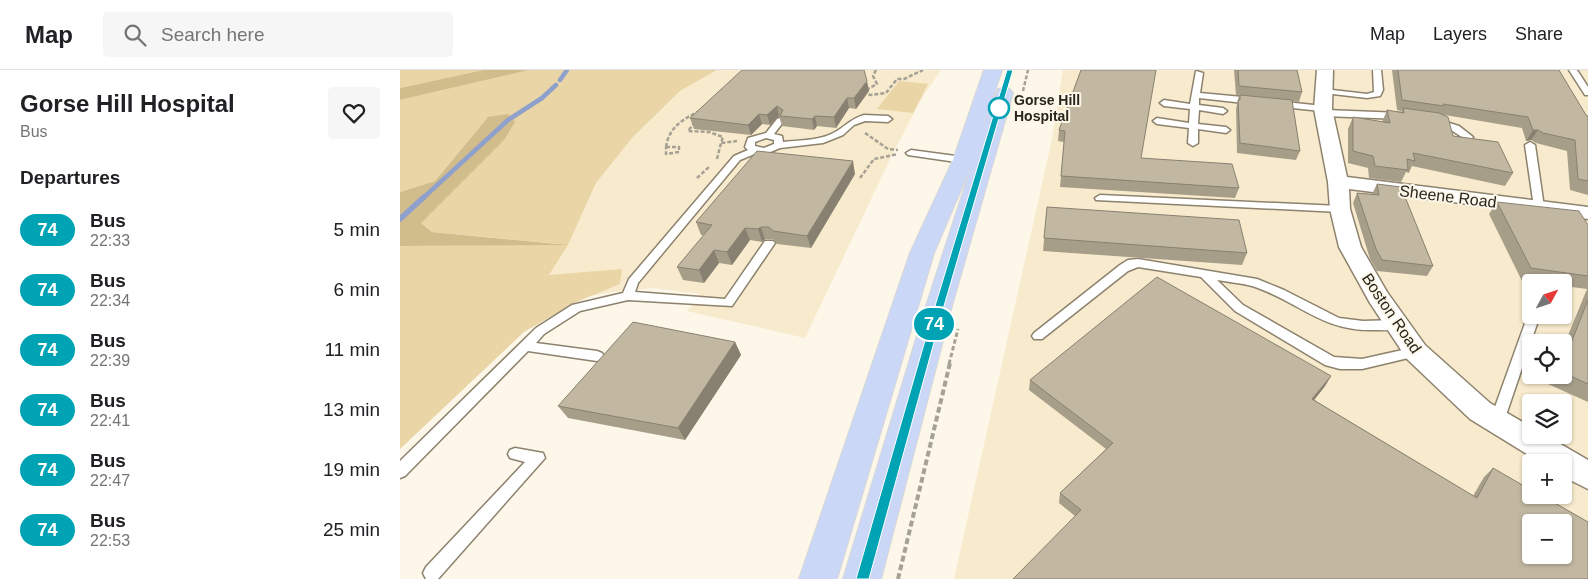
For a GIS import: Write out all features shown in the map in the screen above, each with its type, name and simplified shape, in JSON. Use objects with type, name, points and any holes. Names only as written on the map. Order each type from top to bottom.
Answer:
[{"type":"main road","points":[[818,579],[922,253],[963,160],[993,70]]},
{"type":"main road","points":[[862,579],[936,315],[1010,70]]},
{"type":"street","name":"Boston Road","points":[[1324,96],[1338,182],[1340,209],[1350,247],[1378,297],[1397,325],[1416,352],[1480,411],[1588,476]]},
{"type":"street","name":"Sheene Road","points":[[1338,182],[1588,213]]},
{"type":"lane","points":[[1195,95],[1367,96],[1377,94],[1379,90],[1377,70]]},
{"type":"lane","points":[[1573,70],[1588,93]]},
{"type":"lane","points":[[1193,142],[1195,95],[1199,72]]},
{"type":"lane","points":[[1324,96],[1451,125],[1461,130],[1468,137]]},
{"type":"lane","points":[[1164,103],[1224,112]]},
{"type":"lane","points":[[753,145],[770,149],[778,145],[820,141],[840,133],[851,123],[864,118],[888,119]]},
{"type":"lane","points":[[769,135],[780,121]]},
{"type":"lane","points":[[1156,121],[1226,130]]},
{"type":"lane","points":[[628,296],[633,282],[737,158],[753,145],[757,137],[769,135],[779,138],[778,145]]},
{"type":"lane","points":[[1530,145],[1538,207]]},
{"type":"lane","points":[[911,152],[963,160]]},
{"type":"lane","points":[[1100,198],[1340,209]]},
{"type":"lane","points":[[400,471],[540,330],[576,308],[628,296],[728,304],[769,243]]},
{"type":"lane","points":[[1038,336],[1132,263],[1148,263],[1266,287],[1341,324],[1360,326],[1397,325]]},
{"type":"lane","points":[[1204,274],[1239,308],[1295,342],[1339,365],[1352,365],[1416,352]]},
{"type":"lane","points":[[1497,421],[1531,324]]},
{"type":"lane","points":[[524,346],[597,356]]},
{"type":"lane","points":[[432,573],[538,458],[515,454]]},
{"type":"path","points":[[876,70],[873,76],[877,84],[864,91],[870,96],[886,94],[897,79],[903,80],[923,70]]},
{"type":"path","points":[[1021,99],[1028,70]]},
{"type":"path","points":[[666,147],[679,147],[679,152],[666,154],[666,147],[666,138],[677,123],[703,109]]},
{"type":"path","points":[[697,178],[718,159],[723,137],[709,132],[688,131],[699,119]]},
{"type":"path","points":[[721,143],[753,145]]},
{"type":"path","points":[[860,178],[874,159],[911,152]]},
{"type":"path","points":[[898,579],[960,323]]},
{"type":"shaded area","points":[[400,70],[483,70],[400,88]]},
{"type":"shaded area","points":[[483,70],[529,70],[400,100],[400,88]]},
{"type":"shaded area","points":[[529,70],[717,70],[680,91],[632,138],[596,183],[568,245],[549,275],[622,269],[620,284],[574,303],[524,332],[400,449],[400,246],[560,244],[432,232],[421,223],[488,117],[435,181],[400,192],[400,100]]},
{"type":"shaded area","points":[[717,70],[941,70],[922,98],[892,155],[805,338],[687,311],[700,294],[653,288],[613,292],[542,305],[549,275],[568,245],[596,183],[632,138],[680,91]]},
{"type":"shaded area","points":[[1063,70],[1588,70],[1588,579],[954,579],[1052,139]]},
{"type":"shaded area","points":[[899,81],[928,84],[913,113],[877,109]]},
{"type":"shaded area","points":[[508,114],[515,122],[504,140],[421,223],[432,232],[568,245],[400,246],[400,192],[435,181],[488,117]]},
{"type":"building","points":[[742,70],[864,70],[867,81],[854,98],[847,98],[834,117],[815,116],[812,119],[780,116],[783,110],[777,106],[767,115],[759,114],[748,125],[690,118]]},
{"type":"building","points":[[1081,70],[1156,70],[1141,158],[1232,164],[1239,188],[1061,176],[1065,131],[1059,130]]},
{"type":"building","points":[[1238,70],[1297,70],[1302,92],[1239,86]]},
{"type":"building","points":[[1398,70],[1559,70],[1588,116],[1588,181],[1578,179],[1575,140],[1533,130],[1528,117],[1443,104],[1444,106],[1402,100]]},
{"type":"building","points":[[1240,95],[1292,100],[1300,151],[1240,143],[1238,100],[1240,100]]},
{"type":"building","points":[[1403,108],[1439,113],[1448,117],[1453,136],[1498,142],[1513,173],[1413,153],[1415,161],[1407,159],[1408,170],[1375,166],[1373,156],[1353,151],[1353,117],[1390,123],[1387,110],[1404,113]]},
{"type":"building","points":[[757,151],[853,161],[807,236],[773,231],[769,227],[758,229],[745,228],[727,252],[714,250],[699,270],[677,267],[712,225],[696,222]]},
{"type":"building","points":[[1377,184],[1401,187],[1433,266],[1382,260],[1376,249],[1357,193],[1379,195]]},
{"type":"building","points":[[1497,202],[1579,211],[1588,225],[1588,276],[1531,268]]},
{"type":"building","points":[[1047,207],[1239,220],[1247,253],[1044,238]]},
{"type":"building","points":[[1157,277],[1331,376],[1312,399],[1477,498],[1493,468],[1522,485],[1522,504],[1557,504],[1588,522],[1588,579],[1013,579],[1081,510],[1060,493],[1113,443],[1030,380]]},
{"type":"building","points":[[1588,300],[1588,384],[1572,377],[1572,341]]},
{"type":"building","points":[[633,322],[735,342],[678,428],[558,406]]},
{"type":"waterway","points":[[560,80],[567,70]]},
{"type":"waterway","points":[[422,199],[508,120],[542,98],[556,85]]},
{"type":"waterway","points":[[400,219],[424,197]]},
{"type":"bus line","name":"74","points":[[862,579],[939,306],[1010,70]]},
{"type":"place","name":"Gorse Hill Hospital","points":[[999,108]]}]
